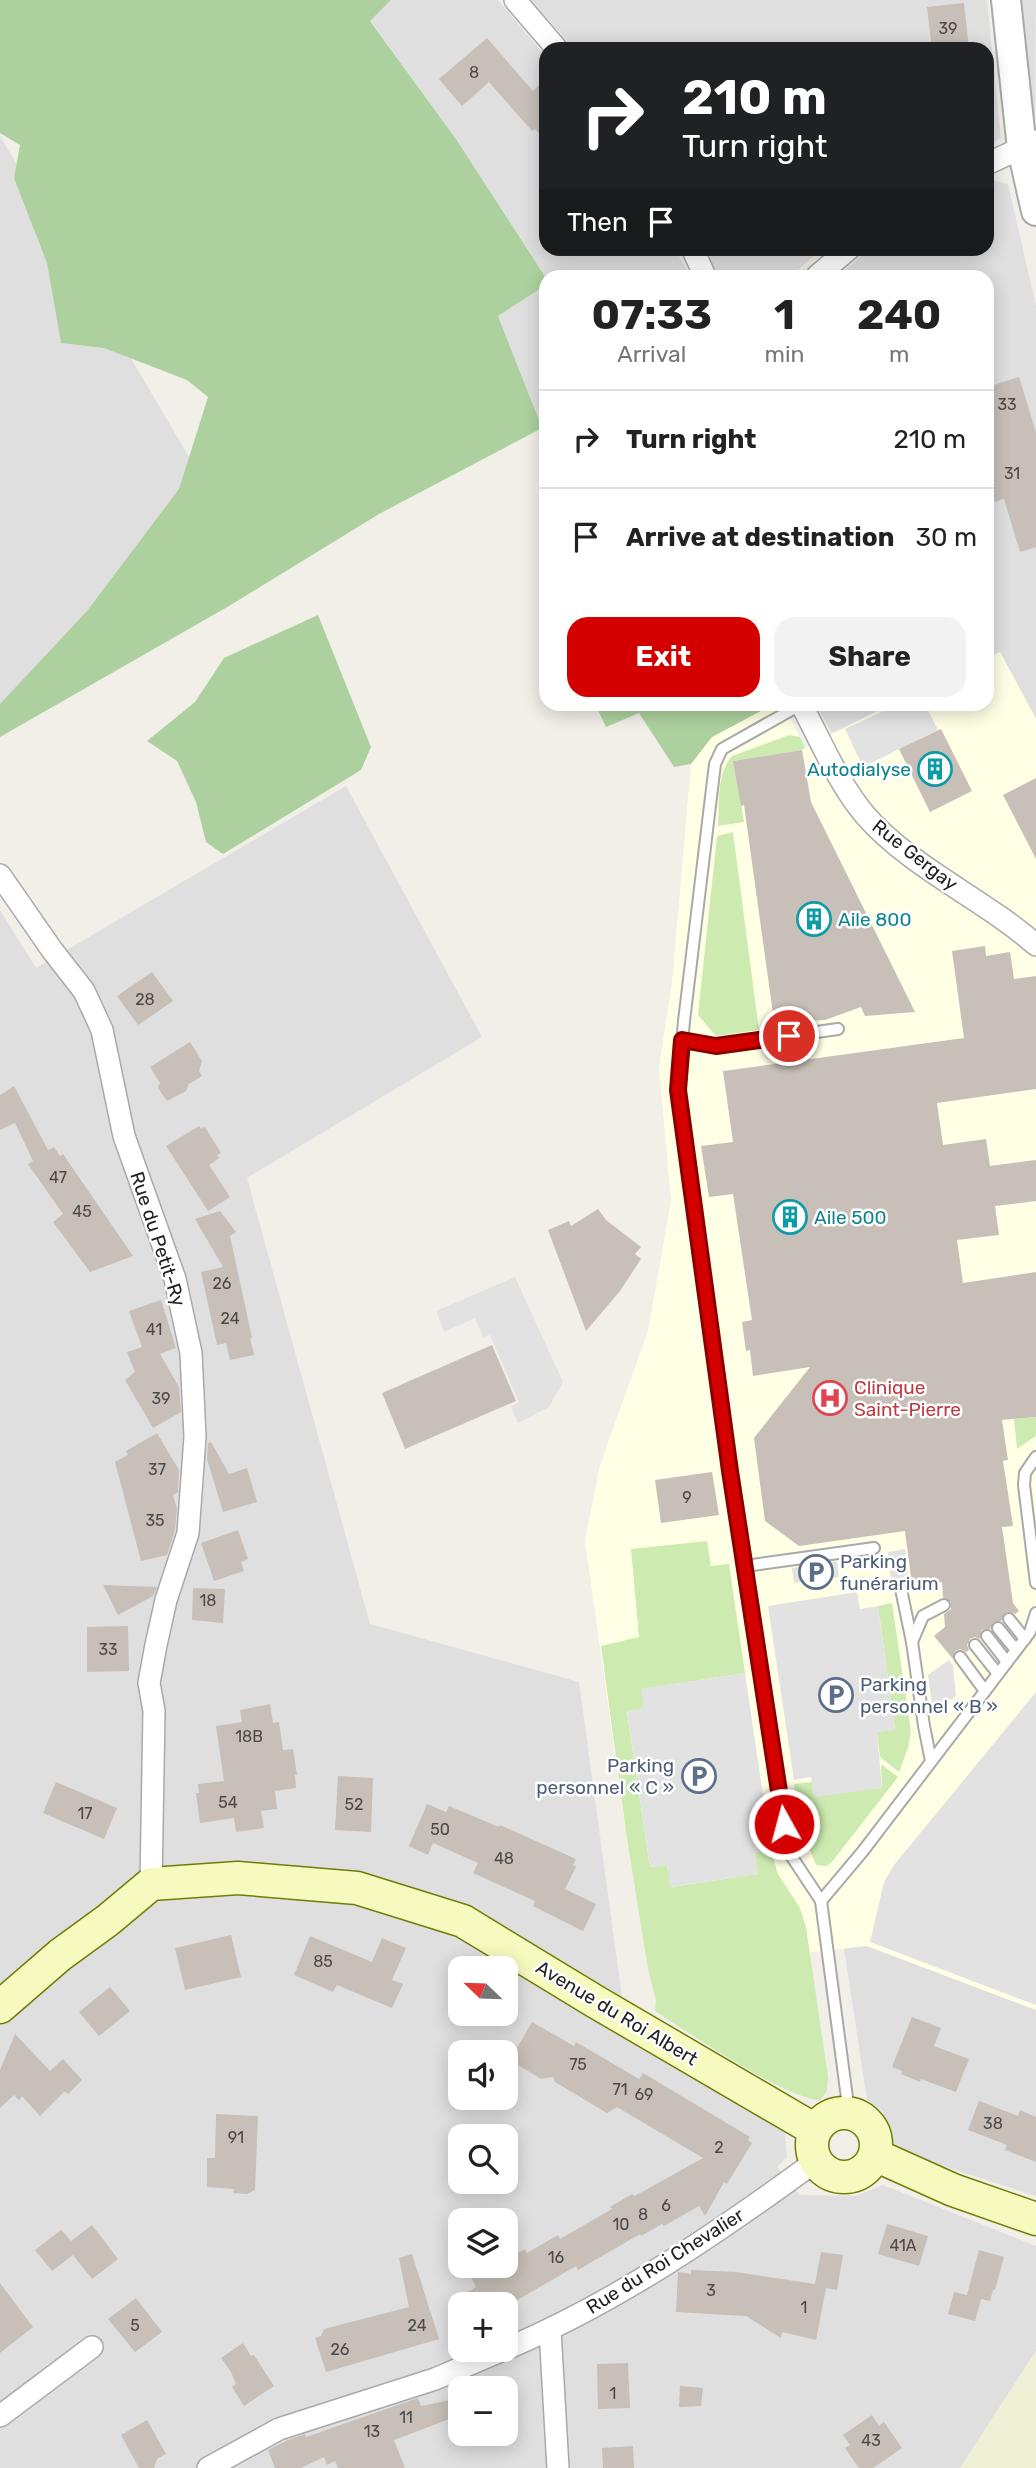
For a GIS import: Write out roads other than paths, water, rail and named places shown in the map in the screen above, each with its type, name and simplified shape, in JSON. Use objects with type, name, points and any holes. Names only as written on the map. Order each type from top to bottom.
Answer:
[{"type":"main road","name":"Avenue du Roi Albert","points":[[151,1884],[238,1878],[357,1888],[463,1921],[815,2130]]},
{"type":"main road","points":[[0,2007],[60,1955],[151,1884]]},
{"type":"main road","points":[[849,2113],[859,2116],[873,2130],[876,2140],[875,2155],[859,2175],[837,2177],[826,2173],[816,2161],[811,2148],[815,2130],[830,2116],[849,2113]]},
{"type":"main road","points":[[875,2155],[953,2190],[1036,2219]]},
{"type":"street","points":[[515,0],[550,42]]},
{"type":"street","points":[[1006,0],[1029,145],[1036,211]]},
{"type":"street","points":[[994,161],[1029,145]]},
{"type":"street","points":[[824,270],[841,256]]},
{"type":"street","name":"Rue Gergay","points":[[805,711],[850,795],[867,817],[907,853],[1036,945]]},
{"type":"street","name":"Rue du Petit-Ry","points":[[0,875],[52,950],[85,990],[102,1030],[124,1136],[175,1279],[191,1353],[195,1437],[188,1533],[166,1600],[149,1683],[153,1711],[151,1884]]},
{"type":"street","name":"Rue du Roi Chevalier","points":[[518,2344],[550,2330],[627,2288],[743,2214],[816,2161]]},
{"type":"street","points":[[550,2330],[558,2468]]},
{"type":"street","points":[[0,2416],[92,2347]]},
{"type":"street","name":"Rue du Roi Chevalier","points":[[208,2468],[279,2429],[435,2379],[475,2362]]},
{"type":"lane","points":[[789,711],[722,749],[715,764],[678,1090],[786,1838],[790,1854],[821,1901],[849,2113]]},
{"type":"lane","points":[[682,1040],[716,1046],[838,1029]]},
{"type":"lane","points":[[1036,1457],[1025,1473],[1024,1485],[1036,1583]]},
{"type":"lane","points":[[745,1566],[874,1548]]},
{"type":"lane","points":[[901,1589],[931,1762]]},
{"type":"lane","points":[[912,1642],[923,1616],[944,1605]]},
{"type":"lane","points":[[821,1901],[1025,1639],[1036,1614]]},
{"type":"lane","points":[[1009,1619],[1025,1639]]},
{"type":"lane","points":[[998,1628],[1016,1650]]},
{"type":"lane","points":[[987,1636],[1007,1662]]},
{"type":"lane","points":[[975,1645],[998,1674]]},
{"type":"lane","points":[[960,1657],[985,1691]]},
{"type":"place","name":"Autodialyse","points":[[935,769]]},
{"type":"place","name":"Aile 800","points":[[814,919]]},
{"type":"place","name":"Aile 500","points":[[790,1217]]},
{"type":"place","name":"Clinique Saint-Pierre","points":[[830,1398]]},
{"type":"place","name":"Parking funérarium","points":[[816,1572]]},
{"type":"place","name":"Parking personnel « B »","points":[[836,1695]]},
{"type":"place","name":"Parking personnel « C »","points":[[699,1776]]}]
